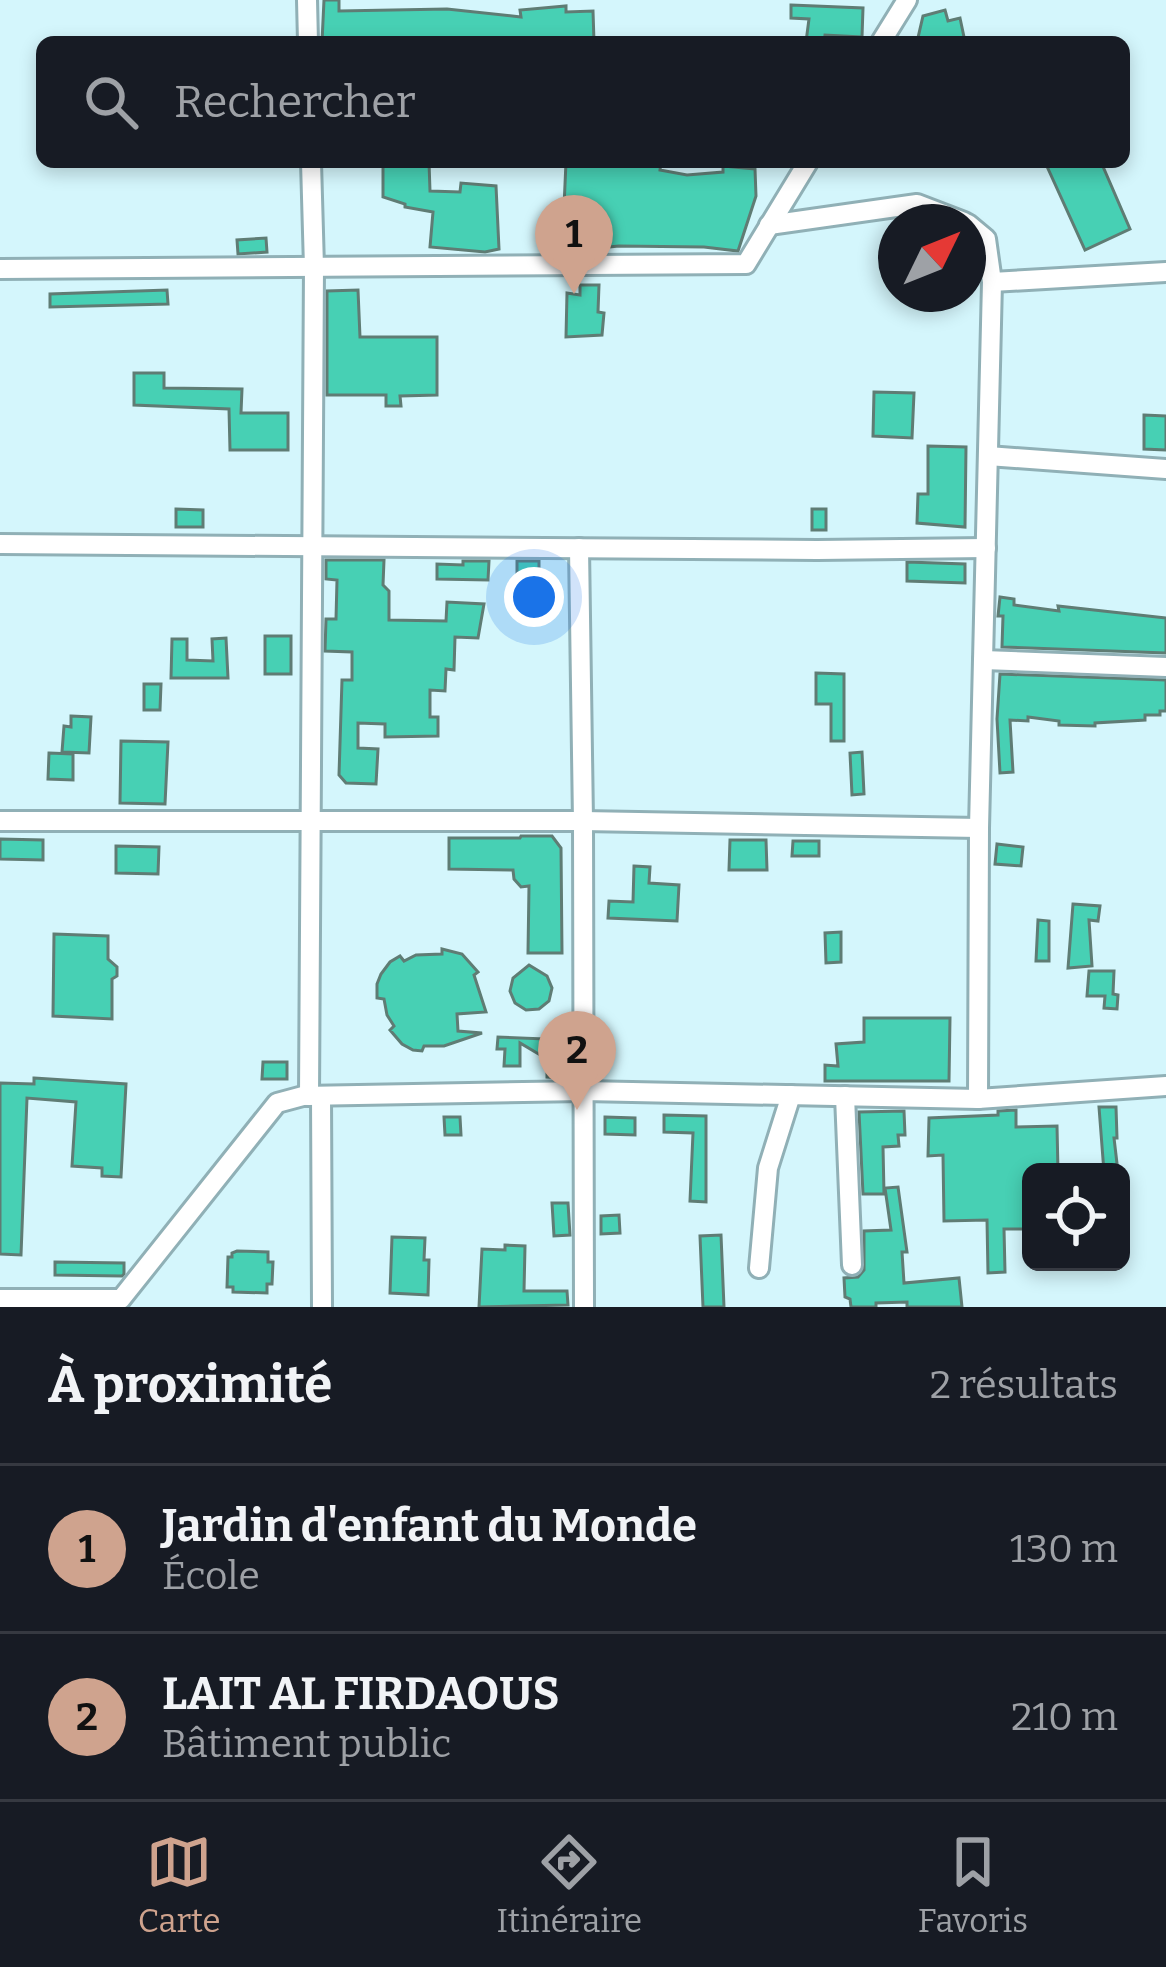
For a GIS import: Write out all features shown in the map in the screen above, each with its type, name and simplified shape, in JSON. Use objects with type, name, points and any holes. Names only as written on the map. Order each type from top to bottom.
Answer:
[{"type":"street","points":[[307,0],[308,36]]},
{"type":"street","points":[[885,36],[907,0]]},
{"type":"street","points":[[311,168],[311,821],[322,1307]]},
{"type":"street","points":[[0,269],[746,264],[804,168]]},
{"type":"street","points":[[769,225],[878,210]]},
{"type":"street","points":[[978,1099],[992,282],[986,238]]},
{"type":"street","points":[[992,282],[1166,272]]},
{"type":"street","points":[[988,456],[1166,470]]},
{"type":"street","points":[[0,544],[986,548]]},
{"type":"street","points":[[579,548],[584,1307]]},
{"type":"street","points":[[983,661],[1166,667]]},
{"type":"street","points":[[0,820],[584,821],[980,828]]},
{"type":"street","points":[[0,1299],[121,1303],[277,1102],[315,1096],[584,1091],[978,1099],[1166,1086]]},
{"type":"street","points":[[759,1268],[768,1168],[791,1095]]},
{"type":"street","points":[[845,1096],[852,1265]]},
{"type":"building","points":[[324,0],[339,0],[339,11],[447,9],[521,17],[520,10],[566,6],[566,12],[593,11],[594,36],[322,36]]},
{"type":"building","points":[[791,5],[863,8],[862,36],[807,36],[809,19],[791,18]]},
{"type":"building","points":[[945,10],[948,21],[960,18],[964,36],[918,36],[923,16]]},
{"type":"building","points":[[383,168],[429,168],[430,191],[460,192],[461,183],[496,186],[499,249],[430,247],[433,212],[383,197]]},
{"type":"building","points":[[566,168],[660,168],[687,175],[723,172],[723,168],[755,169],[756,196],[738,251],[619,246],[568,251]]},
{"type":"building","points":[[1048,168],[1104,168],[1130,229],[1085,250]]},
{"type":"building","points":[[266,238],[267,252],[238,254],[237,240]]},
{"type":"building","points":[[580,285],[599,285],[602,335],[566,337],[567,293],[580,295]]},
{"type":"building","points":[[167,290],[168,304],[50,307],[50,294]]},
{"type":"building","points":[[358,290],[360,337],[437,337],[437,395],[400,396],[401,406],[386,406],[386,395],[327,395],[327,291]]},
{"type":"building","points":[[134,373],[164,373],[164,388],[242,389],[241,413],[288,413],[288,450],[230,450],[229,409],[134,405]]},
{"type":"building","points":[[874,392],[914,393],[912,438],[873,436]]},
{"type":"building","points":[[1144,415],[1166,416],[1166,450],[1144,449]]},
{"type":"building","points":[[928,446],[966,447],[965,527],[917,523],[918,494],[928,494]]},
{"type":"building","points":[[176,509],[203,510],[203,527],[176,527]]},
{"type":"building","points":[[812,509],[826,509],[826,530],[812,530]]},
{"type":"building","points":[[326,560],[384,560],[389,620],[446,621],[447,602],[484,604],[478,638],[455,637],[454,670],[446,669],[445,691],[430,690],[430,717],[438,717],[438,736],[385,737],[385,724],[358,723],[358,748],[378,749],[376,784],[346,783],[339,775],[342,680],[352,680],[352,652],[325,651],[326,619],[336,619],[337,580],[326,579]]},
{"type":"building","points":[[463,561],[489,561],[488,580],[437,579],[437,564],[463,565]]},
{"type":"building","points":[[517,561],[539,561],[539,579],[517,579]]},
{"type":"building","points":[[907,562],[965,564],[965,583],[907,581]]},
{"type":"building","points":[[1000,597],[1014,599],[1014,605],[1059,611],[1058,606],[1166,618],[1166,653],[1002,647]]},
{"type":"building","points":[[265,636],[291,636],[291,674],[265,674]]},
{"type":"building","points":[[226,638],[228,678],[171,678],[172,639],[187,639],[187,660],[213,661],[212,639]]},
{"type":"building","points":[[816,673],[844,674],[844,741],[831,741],[831,704],[816,704]]},
{"type":"building","points":[[1000,674],[1166,680],[1166,711],[1145,715],[1145,720],[1095,726],[1059,725],[1059,721],[1028,717],[1028,721],[1010,720],[1013,772],[1000,773]]},
{"type":"building","points":[[144,684],[161,684],[160,710],[144,710]]},
{"type":"building","points":[[71,716],[91,717],[89,753],[62,752],[64,726],[71,727]]},
{"type":"building","points":[[121,741],[168,742],[165,804],[120,803]]},
{"type":"building","points":[[862,752],[864,794],[852,795],[850,753]]},
{"type":"building","points":[[49,753],[73,754],[73,780],[48,779]]},
{"type":"building","points":[[552,836],[561,848],[562,953],[528,953],[529,886],[521,887],[513,870],[449,869],[449,838]]},
{"type":"building","points":[[0,839],[43,840],[43,860],[0,859]]},
{"type":"building","points":[[730,840],[766,840],[767,870],[729,870]]},
{"type":"building","points":[[793,841],[819,841],[819,856],[792,856]]},
{"type":"building","points":[[997,844],[1023,847],[1021,866],[995,864]]},
{"type":"building","points":[[116,846],[159,847],[158,874],[116,873]]},
{"type":"building","points":[[634,866],[650,867],[649,883],[679,885],[677,921],[608,918],[609,901],[633,902]]},
{"type":"building","points":[[1073,904],[1100,906],[1098,921],[1089,920],[1092,966],[1068,968]]},
{"type":"building","points":[[1038,920],[1049,921],[1049,961],[1036,961]]},
{"type":"building","points":[[841,932],[841,962],[826,963],[825,933]]},
{"type":"building","points":[[54,934],[108,936],[108,959],[117,967],[112,979],[112,1019],[53,1016]]},
{"type":"building","points":[[442,949],[462,954],[478,972],[474,975],[486,1012],[457,1014],[458,1031],[482,1033],[413,1050],[390,1030],[394,1026],[384,999],[377,998],[377,984],[390,962],[400,956],[404,961],[416,955],[442,954]]},
{"type":"building","points":[[529,965],[547,976],[552,988],[549,1001],[539,1009],[526,1010],[515,1003],[510,991],[513,978]]},
{"type":"building","points":[[1089,971],[1114,971],[1117,1009],[1104,1008],[1105,996],[1087,996]]},
{"type":"building","points":[[864,1018],[950,1018],[949,1081],[825,1081],[825,1065],[838,1066],[836,1044],[864,1042]]},
{"type":"building","points":[[545,1033],[562,1034],[561,1078],[547,1077],[547,1059],[520,1043],[520,1066],[504,1066],[505,1049],[497,1049],[498,1037],[545,1039]]},
{"type":"building","points":[[263,1062],[287,1062],[287,1079],[262,1079]]},
{"type":"building","points":[[34,1078],[126,1084],[121,1177],[102,1176],[102,1168],[72,1166],[76,1102],[27,1098],[21,1255],[0,1254],[0,1083],[34,1084]]},
{"type":"building","points":[[1099,1107],[1116,1107],[1117,1163],[1103,1163]]},
{"type":"building","points":[[1016,1110],[1016,1127],[1057,1126],[1058,1163],[1022,1163],[1022,1229],[1004,1229],[1005,1272],[988,1273],[987,1220],[944,1221],[943,1155],[928,1156],[929,1118],[998,1115],[998,1111]]},
{"type":"building","points":[[904,1111],[905,1135],[898,1135],[899,1146],[883,1147],[884,1194],[863,1194],[859,1112]]},
{"type":"building","points":[[664,1115],[706,1116],[706,1202],[690,1201],[693,1133],[664,1132]]},
{"type":"building","points":[[444,1117],[460,1117],[461,1135],[445,1135]]},
{"type":"building","points":[[605,1117],[635,1118],[635,1135],[605,1134]]},
{"type":"building","points":[[898,1187],[907,1252],[902,1252],[904,1283],[959,1278],[962,1307],[907,1307],[907,1302],[851,1307],[845,1297],[844,1278],[858,1277],[864,1270],[864,1231],[891,1230],[885,1188]]},
{"type":"building","points":[[552,1203],[568,1203],[570,1235],[554,1236]]},
{"type":"building","points":[[619,1215],[620,1233],[601,1234],[601,1216]]},
{"type":"building","points":[[721,1235],[724,1307],[703,1307],[700,1236]]},
{"type":"building","points":[[392,1237],[425,1238],[428,1295],[390,1293]]},
{"type":"building","points":[[505,1245],[525,1246],[524,1291],[567,1291],[568,1305],[479,1307],[482,1249],[505,1250]]},
{"type":"building","points":[[237,1251],[268,1252],[268,1262],[273,1262],[267,1293],[233,1292],[233,1287],[227,1287],[228,1257]]},
{"type":"building","points":[[55,1262],[124,1263],[124,1274],[55,1275]]},
{"type":"place","name":"Jardin d'enfant du Monde","points":[[574,294]]},
{"type":"place","name":"LAIT AL FIRDAOUS","points":[[577,1110]]}]
